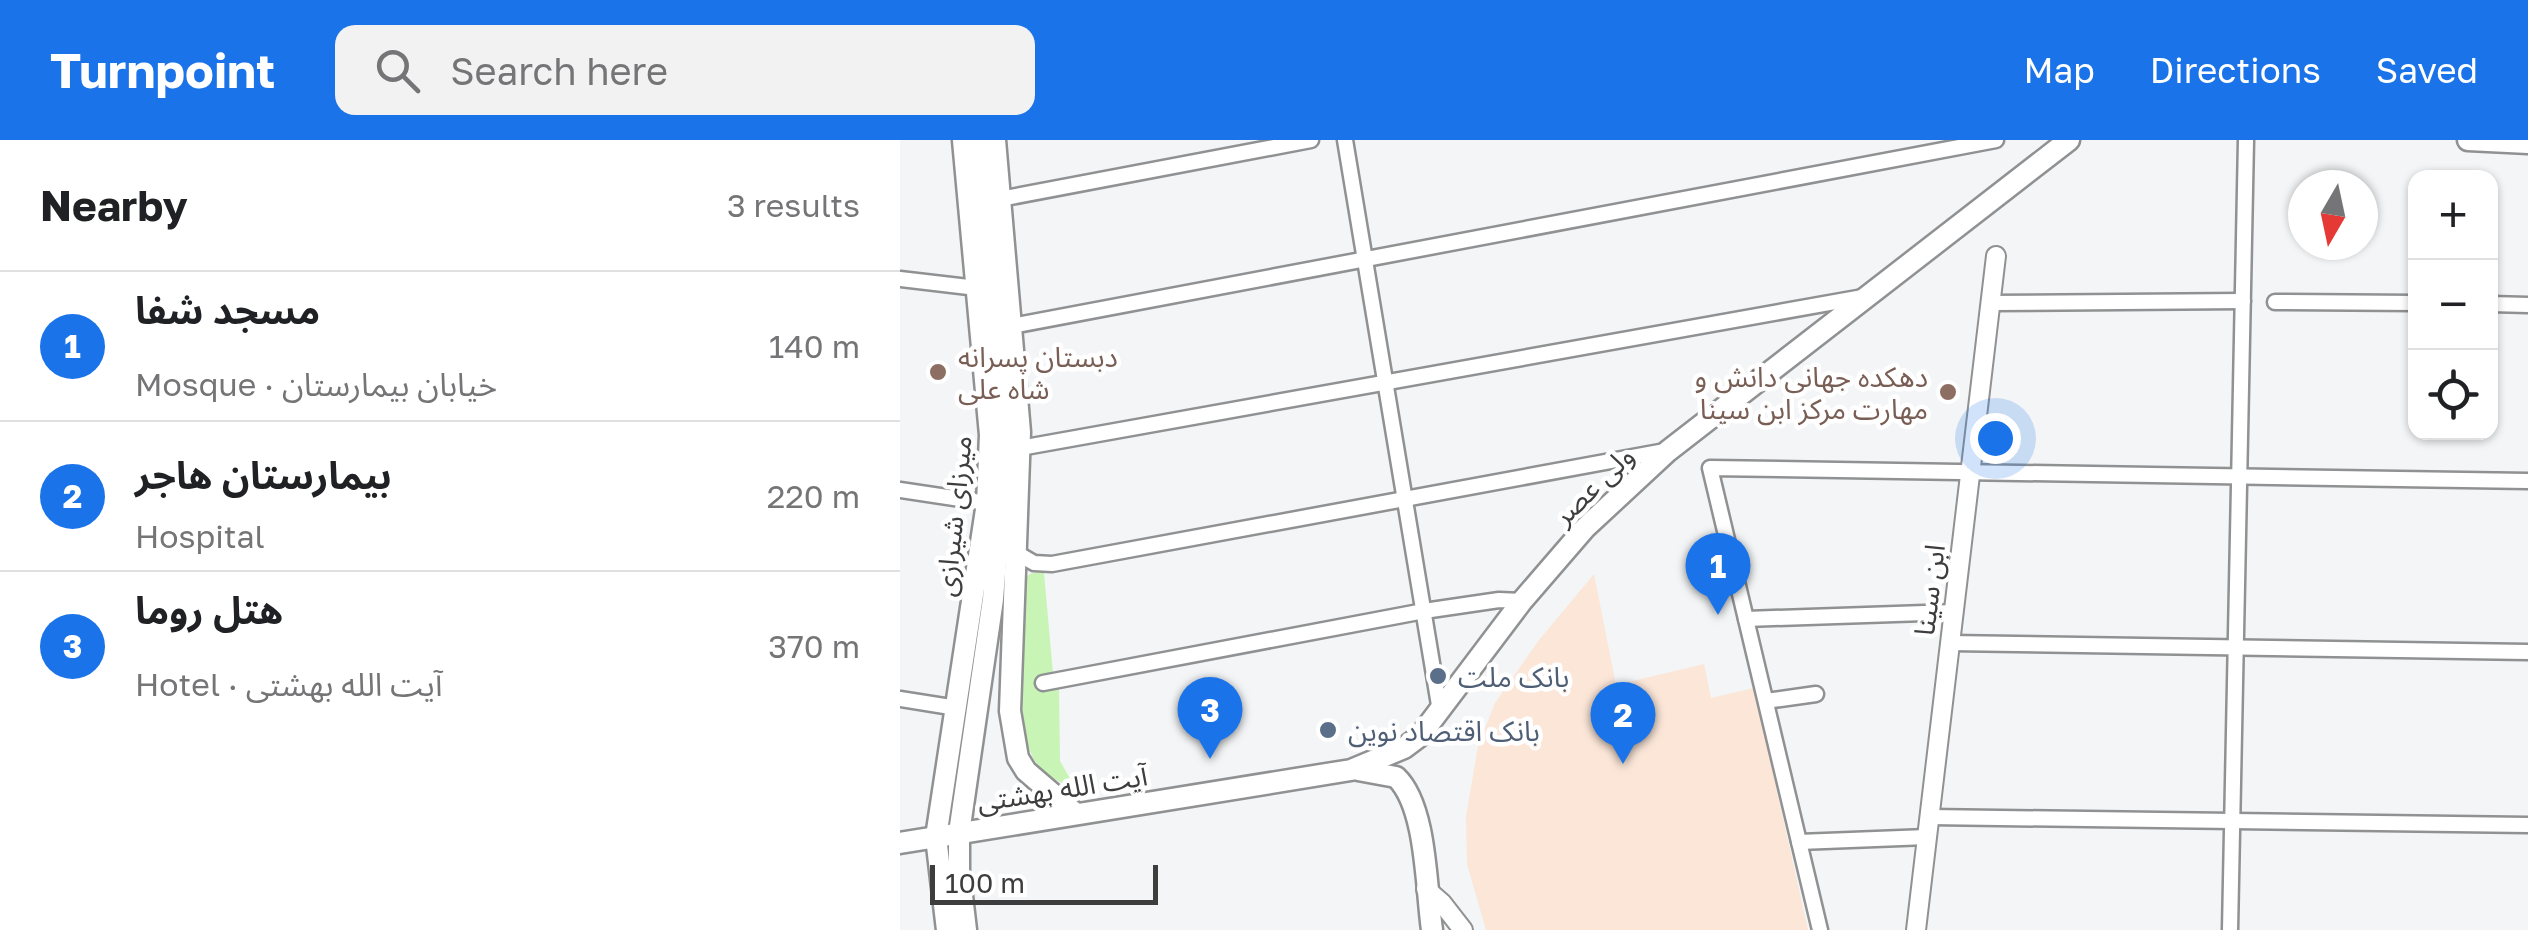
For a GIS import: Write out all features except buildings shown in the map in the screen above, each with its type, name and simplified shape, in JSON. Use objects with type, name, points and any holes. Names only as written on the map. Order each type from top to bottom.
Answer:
[{"type":"main road","name":"میرزای شیرازی","points":[[947,930],[936,837],[987,502],[990,435],[963,140]]},
{"type":"main road","name":"میرزای شیرازی","points":[[966,930],[959,833],[990,617],[1006,434],[979,140]]},
{"type":"main road","points":[[995,140],[1020,448],[1010,691],[1014,741],[1018,758],[1033,778],[1074,813]]},
{"type":"main road","name":"ولی عصر","points":[[1351,770],[1404,748],[1420,736],[1522,601],[1585,528],[1668,451],[2069,140]]},
{"type":"main road","points":[[2468,140],[2528,143]]},
{"type":"main road","name":"آیت الله بهشتی","points":[[900,843],[1351,770]]},
{"type":"main road","points":[[1351,770],[1389,774],[1405,786],[1418,826],[1432,930]]},
{"type":"street","points":[[1000,198],[1310,140]]},
{"type":"street","points":[[1345,140],[1440,712]]},
{"type":"street","points":[[1012,326],[1996,140]]},
{"type":"street","points":[[2230,930],[2246,140]]},
{"type":"street","name":"ابن سینا","points":[[1916,930],[1996,256]]},
{"type":"street","points":[[900,279],[977,288]]},
{"type":"street","points":[[1020,448],[1869,296]]},
{"type":"street","points":[[1990,302],[2243,300]]},
{"type":"street","points":[[2275,302],[2408,303]]},
{"type":"street","points":[[2498,304],[2528,305]]},
{"type":"street","points":[[1015,552],[1026,560],[1052,564],[1668,451]]},
{"type":"street","points":[[1820,930],[1710,468],[2528,481]]},
{"type":"street","points":[[900,490],[987,502]]},
{"type":"street","points":[[1044,682],[1424,612],[1498,600],[1522,601]]},
{"type":"street","points":[[1746,619],[1954,612]]},
{"type":"street","points":[[1950,643],[2528,652]]},
{"type":"street","points":[[1766,701],[1816,694]]},
{"type":"street","points":[[900,699],[958,708]]},
{"type":"street","points":[[1930,816],[2528,825]]},
{"type":"street","points":[[1799,842],[1927,837]]},
{"type":"street","points":[[1426,889],[1464,930]]},
{"type":"shaded area","points":[[1594,574],[1616,685],[1704,664],[1711,698],[1754,688],[1808,930],[1486,930],[1467,864],[1466,817],[1478,746],[1495,703],[1539,640]]},
{"type":"green space","points":[[1032,573],[1044,573],[1053,674],[1042,677],[1043,689],[1059,689],[1060,761],[1076,789],[1037,764],[1024,728],[1020,675],[1022,579]]},
{"type":"place","name":"دبستان پسرانه شاه علی","points":[[938,372]]},
{"type":"place","name":"دهکده جهانی دانش و مهارت مرکز ابن سینا","points":[[1948,392]]},
{"type":"place","name":"مسجد شفا","points":[[1718,615]]},
{"type":"place","name":"بانک ملت","points":[[1438,676]]},
{"type":"place","name":"بانک اقتصاد نوین","points":[[1328,730]]},
{"type":"place","name":"هتل روما","points":[[1210,759]]},
{"type":"place","name":"بیمارستان هاجر","points":[[1623,764]]}]
